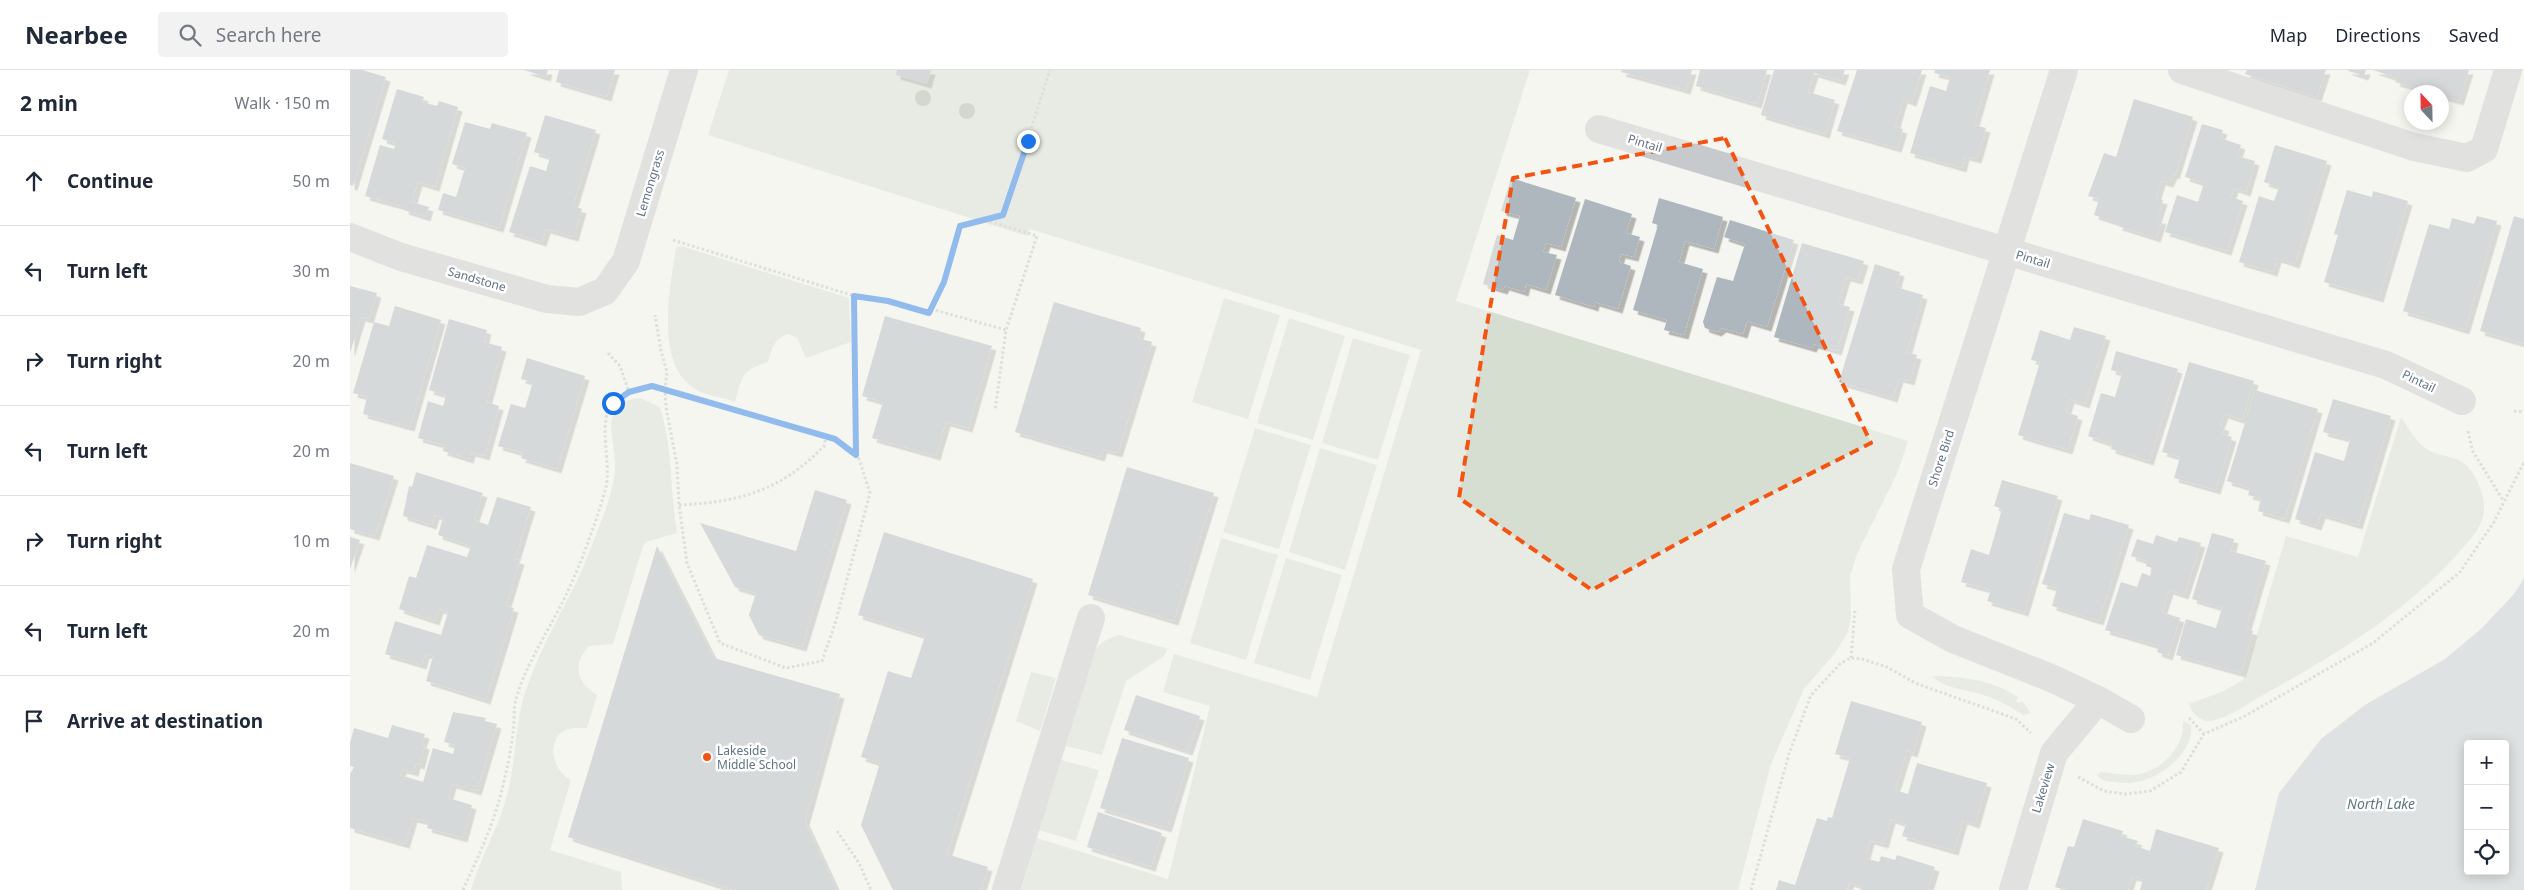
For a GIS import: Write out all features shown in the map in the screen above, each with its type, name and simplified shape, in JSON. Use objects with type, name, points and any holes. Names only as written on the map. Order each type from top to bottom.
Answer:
[{"type":"street","name":"Lemongrass","points":[[605,291],[626,261],[684,70]]},
{"type":"street","name":"Shore Bird","points":[[2064,70],[1906,568],[1910,614],[1953,639],[2098,700],[2131,719]]},
{"type":"street","points":[[2182,70],[2414,147],[2468,158],[2484,149],[2508,70]]},
{"type":"street","name":"Pintail","points":[[1600,129],[2386,365],[2462,401]]},
{"type":"street","name":"Sandstone","points":[[350,237],[401,257],[547,299],[579,302],[605,291]]},
{"type":"street","points":[[1006,890],[1091,618]]},
{"type":"street","name":"Lakeview","points":[[2012,890],[2054,753],[2098,700]]},
{"type":"path","points":[[673,240],[854,296],[888,301],[929,313],[944,282],[960,226],[1003,215],[1050,70]]},
{"type":"path","points":[[984,220],[1037,236],[1006,330],[995,410]]},
{"type":"path","points":[[854,296],[856,455]]},
{"type":"path","points":[[931,309],[1006,330]]},
{"type":"path","points":[[463,890],[492,822],[504,783],[513,734],[516,700],[534,652],[566,594],[599,512],[607,484],[609,462],[605,415],[613,403],[629,392],[652,386],[665,390],[798,428],[835,439],[856,455],[859,458],[870,493],[835,624],[822,661],[786,668],[720,643],[688,563],[679,505],[678,465],[665,390],[667,372],[661,351],[656,314]]},
{"type":"path","points":[[608,353],[620,366],[629,392]]},
{"type":"path","points":[[2462,401],[2472,450],[2503,501]]},
{"type":"path","points":[[2514,411],[2524,412]]},
{"type":"path","points":[[679,505],[720,503],[750,494],[784,479],[813,457],[825,445],[825,436]]},
{"type":"path","points":[[2079,778],[2104,791],[2126,794],[2150,791],[2181,772],[2204,734],[2245,716],[2373,643],[2460,572],[2494,522],[2524,462]]},
{"type":"path","points":[[1851,658],[1855,610]]},
{"type":"path","points":[[1751,890],[1789,754],[1812,695],[1832,670],[1851,658],[1862,659],[1887,667],[1915,683],[2016,719],[2035,737]]},
{"type":"path","points":[[2189,718],[2204,734]]},
{"type":"path","points":[[837,831],[859,863],[871,890]]},
{"type":"highlighted area","points":[[1725,138],[1871,443],[1754,502],[1592,590],[1459,498],[1513,178]]},
{"type":"shaded area","points":[[729,70],[1530,70],[1456,301],[1908,441],[1897,474],[1857,554],[1850,576],[1851,617],[1848,632],[1835,653],[1804,689],[1771,764],[1738,890],[1021,890],[1037,838],[1168,879],[1210,706],[1163,692],[1174,654],[1317,697],[1421,350],[1030,229],[1027,236],[708,135]]},
{"type":"shaded area","points":[[681,246],[849,298],[851,342],[806,358],[797,338],[788,334],[777,341],[772,348],[768,362],[753,368],[744,375],[735,402],[695,389],[682,377],[674,362],[669,344],[668,324],[671,283],[676,248]]},
{"type":"shaded area","points":[[1224,298],[1280,315],[1248,419],[1192,402]]},
{"type":"shaded area","points":[[1289,318],[1345,336],[1313,440],[1257,423]]},
{"type":"shaded area","points":[[1353,338],[1410,355],[1378,460],[1322,443]]},
{"type":"shaded area","points":[[640,398],[660,407],[667,438],[677,533],[646,542],[643,546],[613,644],[589,646],[580,660],[579,673],[581,679],[597,695],[587,728],[572,728],[564,731],[558,736],[553,749],[556,764],[560,771],[571,780],[550,850],[621,872],[622,890],[471,890],[504,807],[513,768],[520,713],[527,687],[544,646],[580,574],[608,502],[615,467],[611,423],[613,414],[626,401]]},
{"type":"shaded area","points":[[2401,417],[2425,448],[2462,462],[2476,478],[2483,499],[2484,512],[2483,518],[2473,536],[2417,594],[2369,631],[2318,664],[2232,714],[2207,721],[2194,714],[2189,704],[2224,691],[2244,679],[2286,536],[2358,557]]},
{"type":"shaded area","points":[[1255,428],[1311,445],[1279,549],[1223,532]]},
{"type":"shaded area","points":[[1320,448],[1377,465],[1345,570],[1289,552]]},
{"type":"shaded area","points":[[1221,538],[1278,555],[1246,660],[1190,643]]},
{"type":"shaded area","points":[[1286,558],[1342,575],[1310,680],[1254,663]]},
{"type":"shaded area","points":[[1119,635],[1168,649],[1163,657],[1126,681],[1102,755],[1066,746],[1093,651],[1104,641]]},
{"type":"shaded area","points":[[1031,672],[1056,678],[1040,731],[1016,721]]},
{"type":"shaded area","points":[[1932,676],[1966,678],[1999,687],[2019,698],[2016,701],[2019,703],[2022,701],[2031,713],[2023,715],[1997,700],[1948,686]]},
{"type":"shaded area","points":[[2183,721],[2191,725],[2188,744],[2176,760],[2159,774],[2134,783],[2104,780],[2097,775],[2101,772],[2128,775],[2142,774],[2160,765],[2175,750],[2180,741]]},
{"type":"shaded area","points":[[1061,760],[1099,770],[1076,841],[1039,830]]},
{"type":"water","name":"North Lake","points":[[2524,578],[2524,890],[2255,890],[2279,793],[2321,739],[2365,705],[2445,659],[2482,628],[2514,594]]},
{"type":"building","points":[[350,70],[362,70],[386,77],[353,186],[350,185]]},
{"type":"building","points":[[524,70],[548,70],[546,77]]},
{"type":"building","points":[[559,70],[615,70],[607,97],[556,82]]},
{"type":"building","points":[[897,70],[931,70],[927,84],[896,75]]},
{"type":"building","points":[[1622,70],[1692,70],[1686,90],[1621,72]]},
{"type":"building","points":[[1700,70],[1767,70],[1757,104],[1696,86]]},
{"type":"building","points":[[1774,70],[1845,70],[1841,81],[1814,73],[1808,92],[1835,100],[1825,134],[1761,115]]},
{"type":"building","points":[[1857,70],[1922,70],[1912,102],[1903,99],[1895,127],[1903,129],[1897,148],[1837,131]]},
{"type":"building","points":[[1935,70],[1990,70],[1974,125],[1986,128],[1977,159],[1965,156],[1962,168],[1910,153],[1930,86],[1946,91],[1950,77],[1934,73]]},
{"type":"building","points":[[2247,70],[2326,70],[2317,97],[2245,74]]},
{"type":"building","points":[[2346,70],[2366,70],[2364,76]]},
{"type":"building","points":[[2373,70],[2469,70],[2459,101],[2449,98],[2449,85],[2406,85],[2395,82],[2397,78]]},
{"type":"building","points":[[397,89],[424,97],[422,102],[437,106],[439,101],[458,107],[435,187],[418,182],[412,202],[429,207],[426,217],[404,210],[405,207],[365,196],[380,145],[394,149],[396,143],[382,139]]},
{"type":"building","points":[[2134,99],[2193,117],[2175,175],[2173,174],[2169,183],[2161,181],[2156,198],[2163,200],[2157,219],[2162,220],[2156,238],[2118,226],[2119,223],[2094,215],[2099,199],[2088,196],[2104,153],[2116,157]]},
{"type":"building","points":[[545,115],[596,130],[573,206],[582,209],[574,237],[546,229],[542,242],[509,232],[530,166],[546,171],[550,157],[534,152]]},
{"type":"building","points":[[465,122],[490,129],[492,123],[527,133],[499,228],[438,210],[443,193],[456,197],[465,168],[452,164]]},
{"type":"building","points":[[2202,124],[2223,130],[2220,138],[2241,145],[2237,156],[2255,161],[2246,192],[2234,188],[2231,197],[2243,201],[2227,251],[2165,232],[2177,195],[2198,202],[2204,183],[2185,177]]},
{"type":"building","points":[[2275,145],[2327,161],[2295,264],[2277,258],[2273,272],[2239,262],[2259,196],[2274,201],[2279,187],[2264,182]]},
{"type":"building","points":[[1511,178],[1576,198],[1561,247],[1546,243],[1543,252],[1557,255],[1546,290],[1526,284],[1524,292],[1505,286],[1503,290],[1483,284],[1497,235],[1513,240],[1520,216],[1501,211]]},
{"type":"building","points":[[2347,190],[2372,197],[2373,191],[2408,201],[2379,298],[2324,282],[2338,235],[2334,234]]},
{"type":"building","points":[[1659,198],[1723,217],[1714,249],[1685,241],[1679,262],[1703,269],[1684,335],[1664,330],[1667,320],[1633,310],[1658,225],[1652,223]]},
{"type":"building","points":[[1585,199],[1632,214],[1626,233],[1640,237],[1634,257],[1621,254],[1619,262],[1631,266],[1618,309],[1595,302],[1594,307],[1555,295]]},
{"type":"building","points":[[2477,216],[2497,221],[2465,330],[2403,311],[2429,224],[2449,229],[2452,218],[2474,224]]},
{"type":"building","points":[[2514,216],[2524,219],[2524,344],[2480,331]]},
{"type":"building","points":[[1730,220],[1794,240],[1767,327],[1747,321],[1743,334],[1722,328],[1717,332],[1705,328],[1703,322],[1717,277],[1733,281],[1745,244],[1724,237]]},
{"type":"building","points":[[1802,243],[1864,261],[1858,280],[1846,277],[1838,304],[1850,307],[1837,351],[1814,344],[1812,348],[1774,337]]},
{"type":"building","points":[[1875,264],[1900,272],[1896,287],[1923,295],[1907,352],[1917,355],[1910,381],[1899,378],[1893,398],[1839,382]]},
{"type":"building","points":[[350,286],[377,293],[369,319],[361,317],[350,353]]},
{"type":"building","points":[[1054,302],[1141,328],[1138,338],[1152,342],[1118,453],[1103,449],[1100,457],[1015,432]]},
{"type":"building","points":[[395,306],[441,320],[410,427],[363,414],[367,397],[353,393],[374,322],[389,326]]},
{"type":"building","points":[[885,316],[992,346],[968,428],[946,422],[936,456],[872,438],[883,402],[862,396]]},
{"type":"building","points":[[449,319],[487,330],[484,342],[502,347],[487,402],[499,406],[485,456],[471,452],[469,459],[443,451],[444,445],[418,438],[428,401],[443,406],[446,395],[429,390]]},
{"type":"building","points":[[2074,327],[2106,336],[2085,404],[2070,399],[2066,412],[2078,416],[2068,450],[2018,435],[2040,362],[2031,360],[2040,330],[2070,340]]},
{"type":"building","points":[[2116,351],[2178,369],[2149,461],[2111,449],[2112,444],[2088,436],[2101,393],[2115,397],[2122,373],[2111,370]]},
{"type":"building","points":[[527,358],[585,376],[557,469],[521,458],[523,453],[498,446],[511,404],[525,408],[533,382],[521,379]]},
{"type":"building","points":[[2189,362],[2254,381],[2242,420],[2224,414],[2220,425],[2225,427],[2222,434],[2232,437],[2216,490],[2174,478],[2180,457],[2162,452]]},
{"type":"building","points":[[2255,390],[2318,409],[2285,519],[2258,511],[2261,498],[2248,495],[2250,488],[2227,481]]},
{"type":"building","points":[[2333,399],[2391,416],[2358,525],[2321,514],[2317,526],[2295,519],[2315,452],[2344,461],[2350,439],[2323,432]]},
{"type":"building","points":[[350,463],[394,476],[375,536],[350,529]]},
{"type":"building","points":[[1127,467],[1214,493],[1174,621],[1088,595]]},
{"type":"building","points":[[416,472],[483,493],[474,520],[488,525],[497,497],[531,507],[515,559],[520,560],[506,606],[514,608],[486,700],[426,681],[433,656],[425,654],[422,665],[385,654],[395,621],[441,635],[448,612],[439,609],[435,621],[399,609],[409,576],[416,578],[427,545],[467,557],[471,546],[438,535],[443,517],[435,515],[432,525],[403,516],[409,486],[412,487]]},
{"type":"building","points":[[2002,480],[2058,496],[2024,612],[1987,601],[1991,590],[1961,582],[1971,549],[1989,555],[2002,509],[1994,506]]},
{"type":"building","points":[[815,490],[847,500],[802,647],[759,635],[749,615],[756,593],[735,587],[700,523],[796,551]]},
{"type":"building","points":[[2064,513],[2089,520],[2091,514],[2129,525],[2099,621],[2052,606],[2057,588],[2042,584]]},
{"type":"building","points":[[884,532],[1033,579],[947,854],[988,867],[981,890],[893,890],[861,825],[880,763],[861,757],[888,671],[911,678],[925,636],[858,615]]},
{"type":"building","points":[[2212,533],[2234,539],[2231,551],[2266,561],[2246,629],[2253,631],[2241,673],[2176,655],[2186,619],[2216,628],[2222,608],[2192,599]]},
{"type":"building","points":[[2156,535],[2177,542],[2179,537],[2201,543],[2184,595],[2169,590],[2162,612],[2180,618],[2168,656],[2157,652],[2159,646],[2105,630],[2121,582],[2137,587],[2142,573],[2150,576],[2152,568],[2146,566],[2147,561],[2131,556],[2137,539],[2153,544]]},
{"type":"building","points":[[350,537],[360,540],[350,569]]},
{"type":"building","name":"Lakeside Middle School","points":[[657,546],[714,658],[840,694],[805,821],[837,890],[733,890],[568,837]]},
{"type":"building","points":[[1136,695],[1200,716],[1188,751],[1124,730]]},
{"type":"building","points":[[1851,701],[1922,722],[1913,753],[1907,751],[1895,790],[1908,794],[1917,763],[1987,783],[1975,824],[1963,820],[1954,851],[1902,836],[1906,824],[1891,819],[1884,844],[1870,840],[1865,858],[1879,862],[1881,856],[1895,860],[1897,855],[1935,867],[1928,890],[1861,890],[1862,887],[1850,882],[1847,890],[1776,890],[1779,880],[1795,885],[1817,818],[1827,821],[1828,817],[1832,818],[1850,758],[1835,754]]},
{"type":"building","points":[[453,712],[486,718],[485,721],[497,724],[477,791],[452,784],[448,798],[472,805],[463,838],[427,828],[429,822],[413,818],[405,844],[350,828],[350,774],[354,767],[350,766],[350,743],[354,728],[388,738],[392,725],[425,734],[422,744],[425,745],[420,765],[416,764],[414,772],[402,769],[400,775],[423,782],[433,748],[453,754],[455,745],[444,742]]},
{"type":"building","points":[[1122,738],[1189,758],[1167,828],[1100,808]]},
{"type":"building","points":[[1098,812],[1162,833],[1151,867],[1087,847]]},
{"type":"building","points":[[2083,819],[2123,831],[2121,836],[2138,841],[2135,846],[2150,851],[2156,829],[2219,848],[2206,890],[2140,890],[2143,879],[2132,876],[2128,890],[2066,890],[2055,887],[2068,846],[2074,847]]},
{"type":"place","name":"Lakeside Middle School","points":[[707,757]]},
{"type":"route","points":[[613,403],[629,392],[652,386],[687,394],[835,439],[856,455],[854,296],[888,301],[929,313],[944,282],[960,226],[1003,215],[1028,141]]}]
